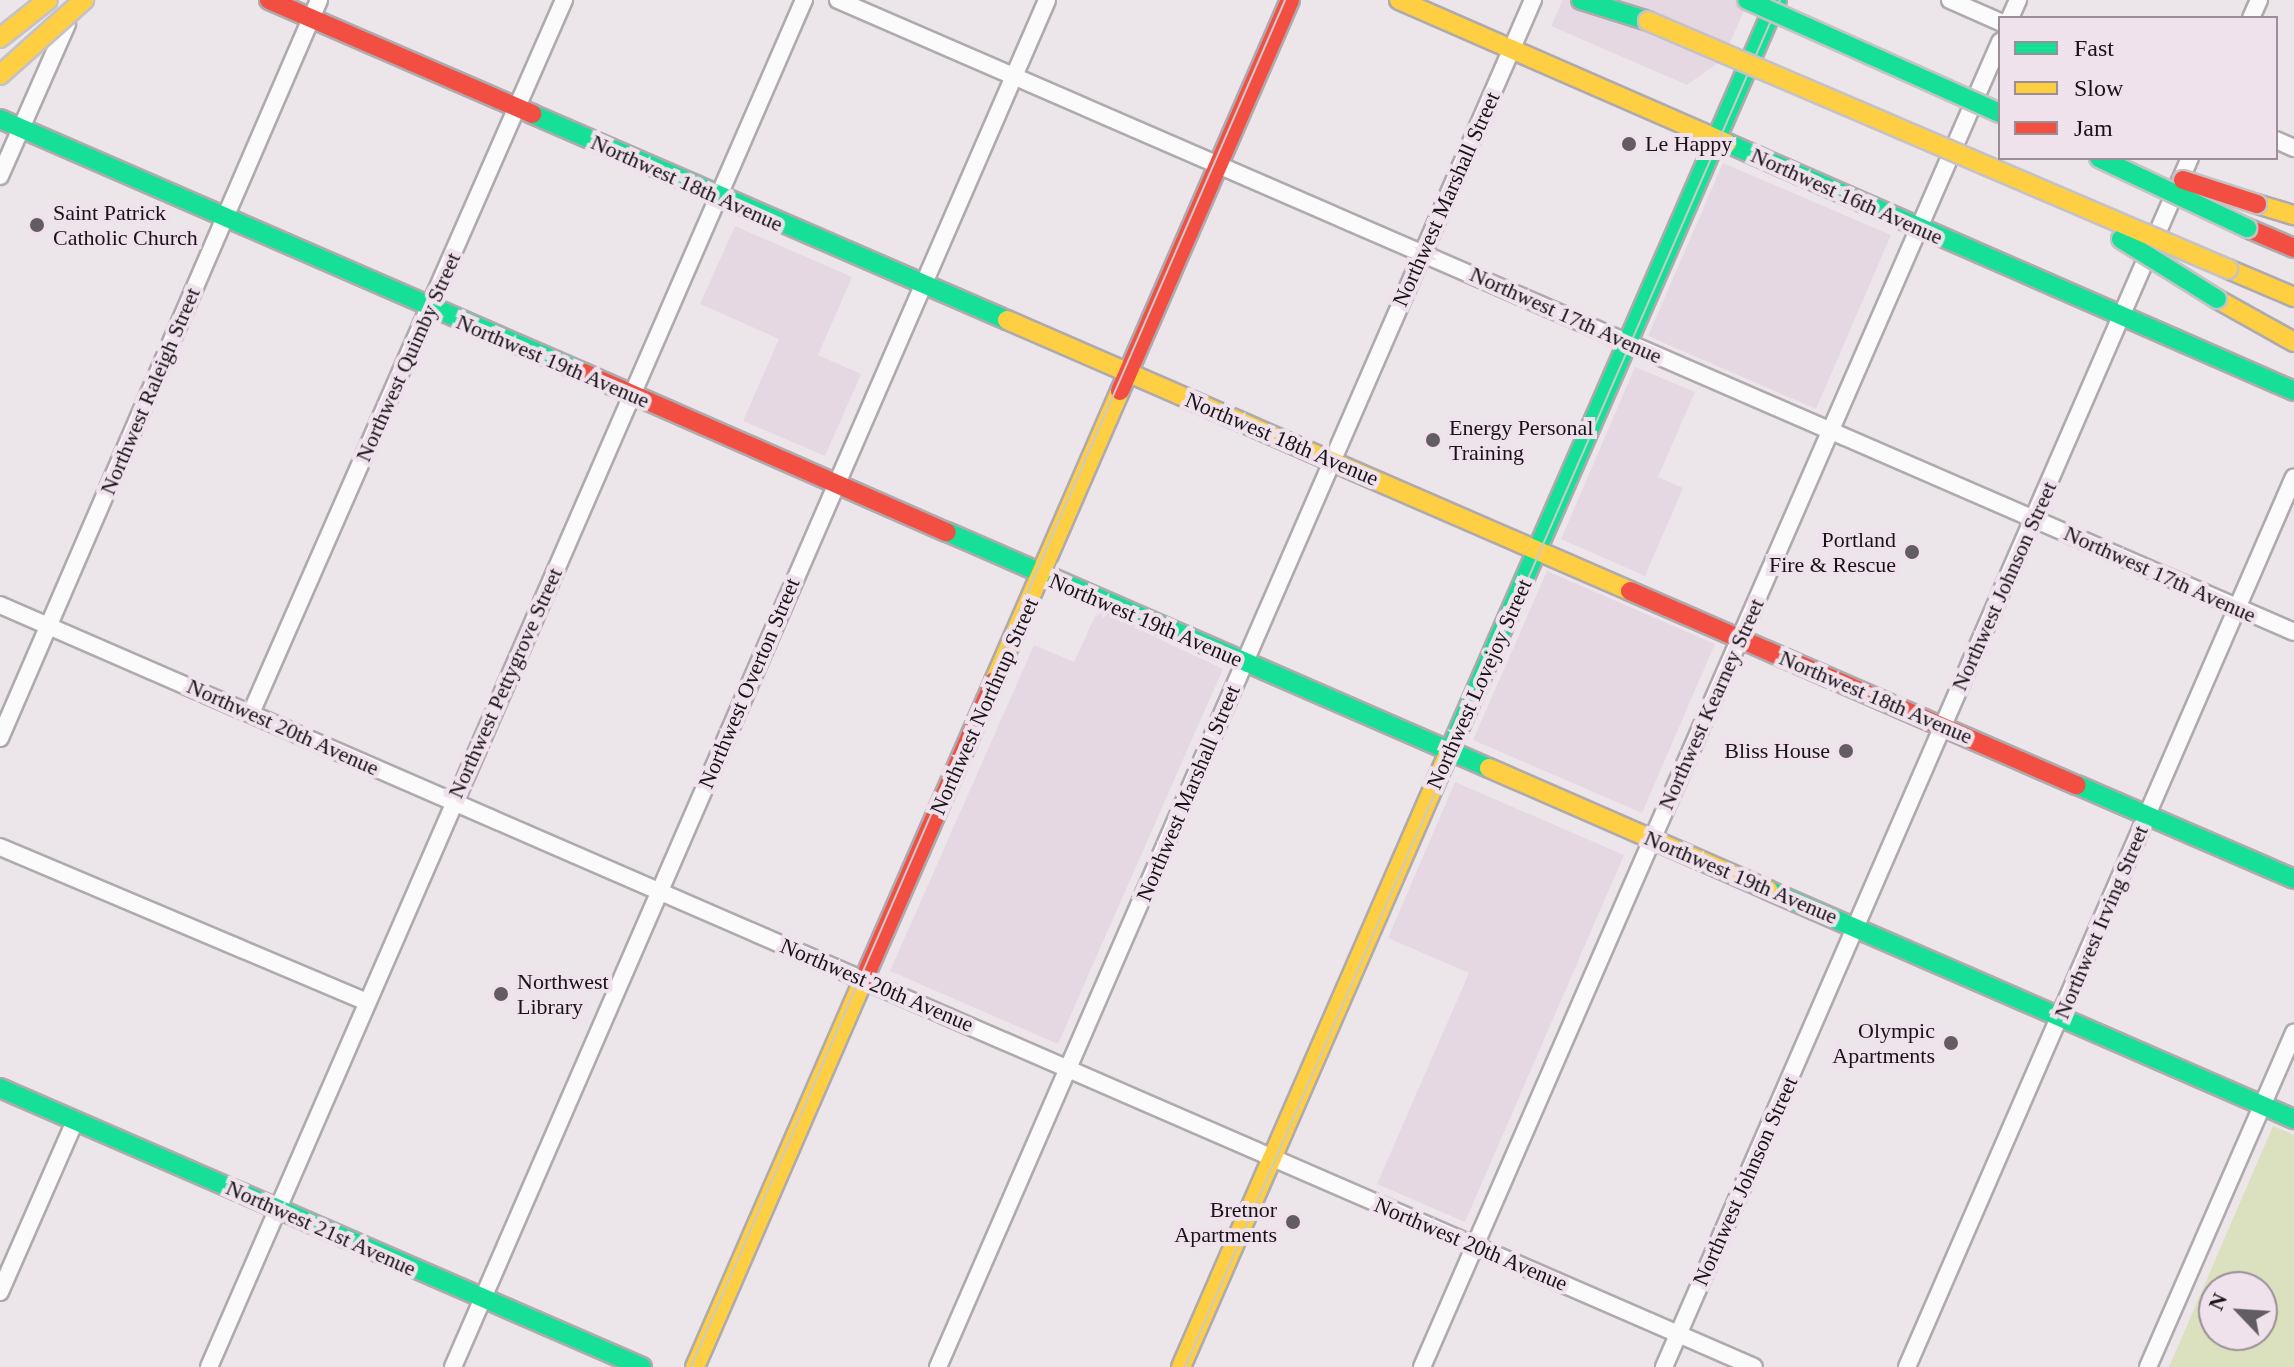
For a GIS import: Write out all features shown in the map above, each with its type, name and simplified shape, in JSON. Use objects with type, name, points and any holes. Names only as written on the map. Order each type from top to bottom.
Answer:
[{"type":"main road","points":[[0,39],[39,0]]},
{"type":"main road","points":[[0,39],[48,0]]},
{"type":"main road","points":[[0,75],[84,0]]},
{"type":"main road","name":"Northwest 18th Avenue","points":[[269,0],[2294,879]]},
{"type":"main road","name":"Northwest Northrup Street","points":[[695,1367],[1290,0]]},
{"type":"main road","name":"Northwest 16th Avenue","points":[[1399,0],[2294,391]]},
{"type":"main road","points":[[1581,0],[1648,21]]},
{"type":"main road","points":[[1604,0],[2294,297]]},
{"type":"main road","points":[[1747,0],[1998,112]]},
{"type":"main road","name":"Northwest Lovejoy Street","points":[[1181,1367],[1777,0]]},
{"type":"main road","name":"Northwest 19th Avenue","points":[[0,119],[2294,1119]]},
{"type":"main road","points":[[2103,160],[2294,248]]},
{"type":"main road","points":[[2119,160],[2294,215]]},
{"type":"main road","points":[[2049,192],[2217,299],[2294,342]]},
{"type":"main road","name":"Northwest 21st Avenue","points":[[0,1088],[642,1367]]},
{"type":"street","points":[[0,176],[77,0]]},
{"type":"street","name":"Northwest Raleigh Street","points":[[0,738],[319,0]]},
{"type":"street","name":"Northwest Quimby Street","points":[[251,713],[564,0]]},
{"type":"street","name":"Northwest Pettygrove Street","points":[[209,1367],[804,0]]},
{"type":"street","name":"Northwest 17th Avenue","points":[[838,0],[2294,632]]},
{"type":"street","name":"Northwest Overton Street","points":[[453,1367],[1047,0]]},
{"type":"street","name":"Northwest Marshall Street","points":[[938,1367],[1533,0]]},
{"type":"street","points":[[1950,0],[1998,21]]},
{"type":"street","name":"Northwest Kearney Street","points":[[1422,1367],[1998,47]]},
{"type":"street","name":"Northwest Johnson Street","points":[[1664,1367],[2189,160]]},
{"type":"street","name":"Northwest Irving Street","points":[[1907,1367],[2294,477]]},
{"type":"street","name":"Northwest 20th Avenue","points":[[0,605],[1754,1367]]},
{"type":"street","points":[[0,847],[367,1002]]},
{"type":"street","points":[[2148,1367],[2294,1033]]},
{"type":"street","points":[[0,1292],[75,1121]]},
{"type":"shaded area","points":[[1563,0],[1749,0],[1722,60],[1687,85],[1551,26]]},
{"type":"shaded area","points":[[1723,163],[1891,235],[1816,409],[1648,336]]},
{"type":"shaded area","points":[[735,226],[852,277],[818,355],[861,374],[825,456],[743,421],[779,339],[700,304]]},
{"type":"shaded area","points":[[1635,367],[1695,392],[1658,477],[1683,488],[1645,576],[1561,539]]},
{"type":"shaded area","points":[[1547,571],[1715,644],[1642,813],[1473,740]]},
{"type":"shaded area","points":[[1098,610],[1223,669],[1058,1044],[890,971],[1034,645],[1074,662]]},
{"type":"shaded area","points":[[1455,782],[1624,855],[1465,1222],[1377,1184],[1469,973],[1388,938]]},
{"type":"green space","points":[[2273,1126],[2294,1135],[2294,1367],[2169,1367],[2198,1300],[2198,1351],[2278,1351],[2278,1271],[2210,1271]]},
{"type":"tram line","points":[[691,1367],[1285,0]]},
{"type":"tram line","points":[[1185,1367],[1780,0]]},
{"type":"traffic: fast","points":[[1581,0],[1648,21]]},
{"type":"traffic: fast","points":[[1747,0],[1998,112]]},
{"type":"traffic: fast","points":[[1448,754],[1777,0]]},
{"type":"traffic: fast","points":[[532,114],[1007,320]]},
{"type":"traffic: fast","points":[[0,119],[584,373]]},
{"type":"traffic: fast","points":[[1727,143],[2294,391]]},
{"type":"traffic: fast","points":[[2103,160],[2247,228]]},
{"type":"traffic: fast","points":[[2121,239],[2217,299]]},
{"type":"traffic: fast","points":[[947,532],[1489,768]]},
{"type":"traffic: fast","points":[[2077,785],[2294,879]]},
{"type":"traffic: fast","points":[[1768,890],[2294,1119]]},
{"type":"traffic: fast","points":[[0,1088],[642,1367]]},
{"type":"traffic: slow","points":[[0,38],[48,0]]},
{"type":"traffic: slow","points":[[0,75],[84,0]]},
{"type":"traffic: slow","points":[[1399,0],[1727,143]]},
{"type":"traffic: slow","points":[[1648,21],[2228,269]]},
{"type":"traffic: slow","points":[[2257,204],[2294,215]]},
{"type":"traffic: slow","points":[[2228,269],[2294,297]]},
{"type":"traffic: slow","points":[[2217,299],[2294,342]]},
{"type":"traffic: slow","points":[[1007,320],[1630,591]]},
{"type":"traffic: slow","points":[[994,681],[1120,391]]},
{"type":"traffic: slow","points":[[1181,1367],[1448,754]]},
{"type":"traffic: slow","points":[[1489,768],[1768,890]]},
{"type":"traffic: slow","points":[[695,1367],[864,979]]},
{"type":"traffic: jam","points":[[269,0],[532,114]]},
{"type":"traffic: jam","points":[[1120,391],[1290,0]]},
{"type":"traffic: jam","points":[[2183,180],[2257,204]]},
{"type":"traffic: jam","points":[[2247,228],[2294,248]]},
{"type":"traffic: jam","points":[[584,373],[947,532]]},
{"type":"traffic: jam","points":[[1630,591],[2077,785]]},
{"type":"traffic: jam","points":[[864,979],[994,681]]},
{"type":"place","name":"Le Happy","points":[[1629,144]]},
{"type":"place","name":"Saint Patrick Catholic Church","points":[[37,225]]},
{"type":"place","name":"Energy Personal Training","points":[[1433,440]]},
{"type":"place","name":"Portland Fire & Rescue","points":[[1912,552]]},
{"type":"place","name":"Bliss House","points":[[1846,751]]},
{"type":"place","name":"Northwest Library","points":[[501,994]]},
{"type":"place","name":"Olympic Apartments","points":[[1951,1043]]},
{"type":"place","name":"Bretnor Apartments","points":[[1293,1222]]}]
